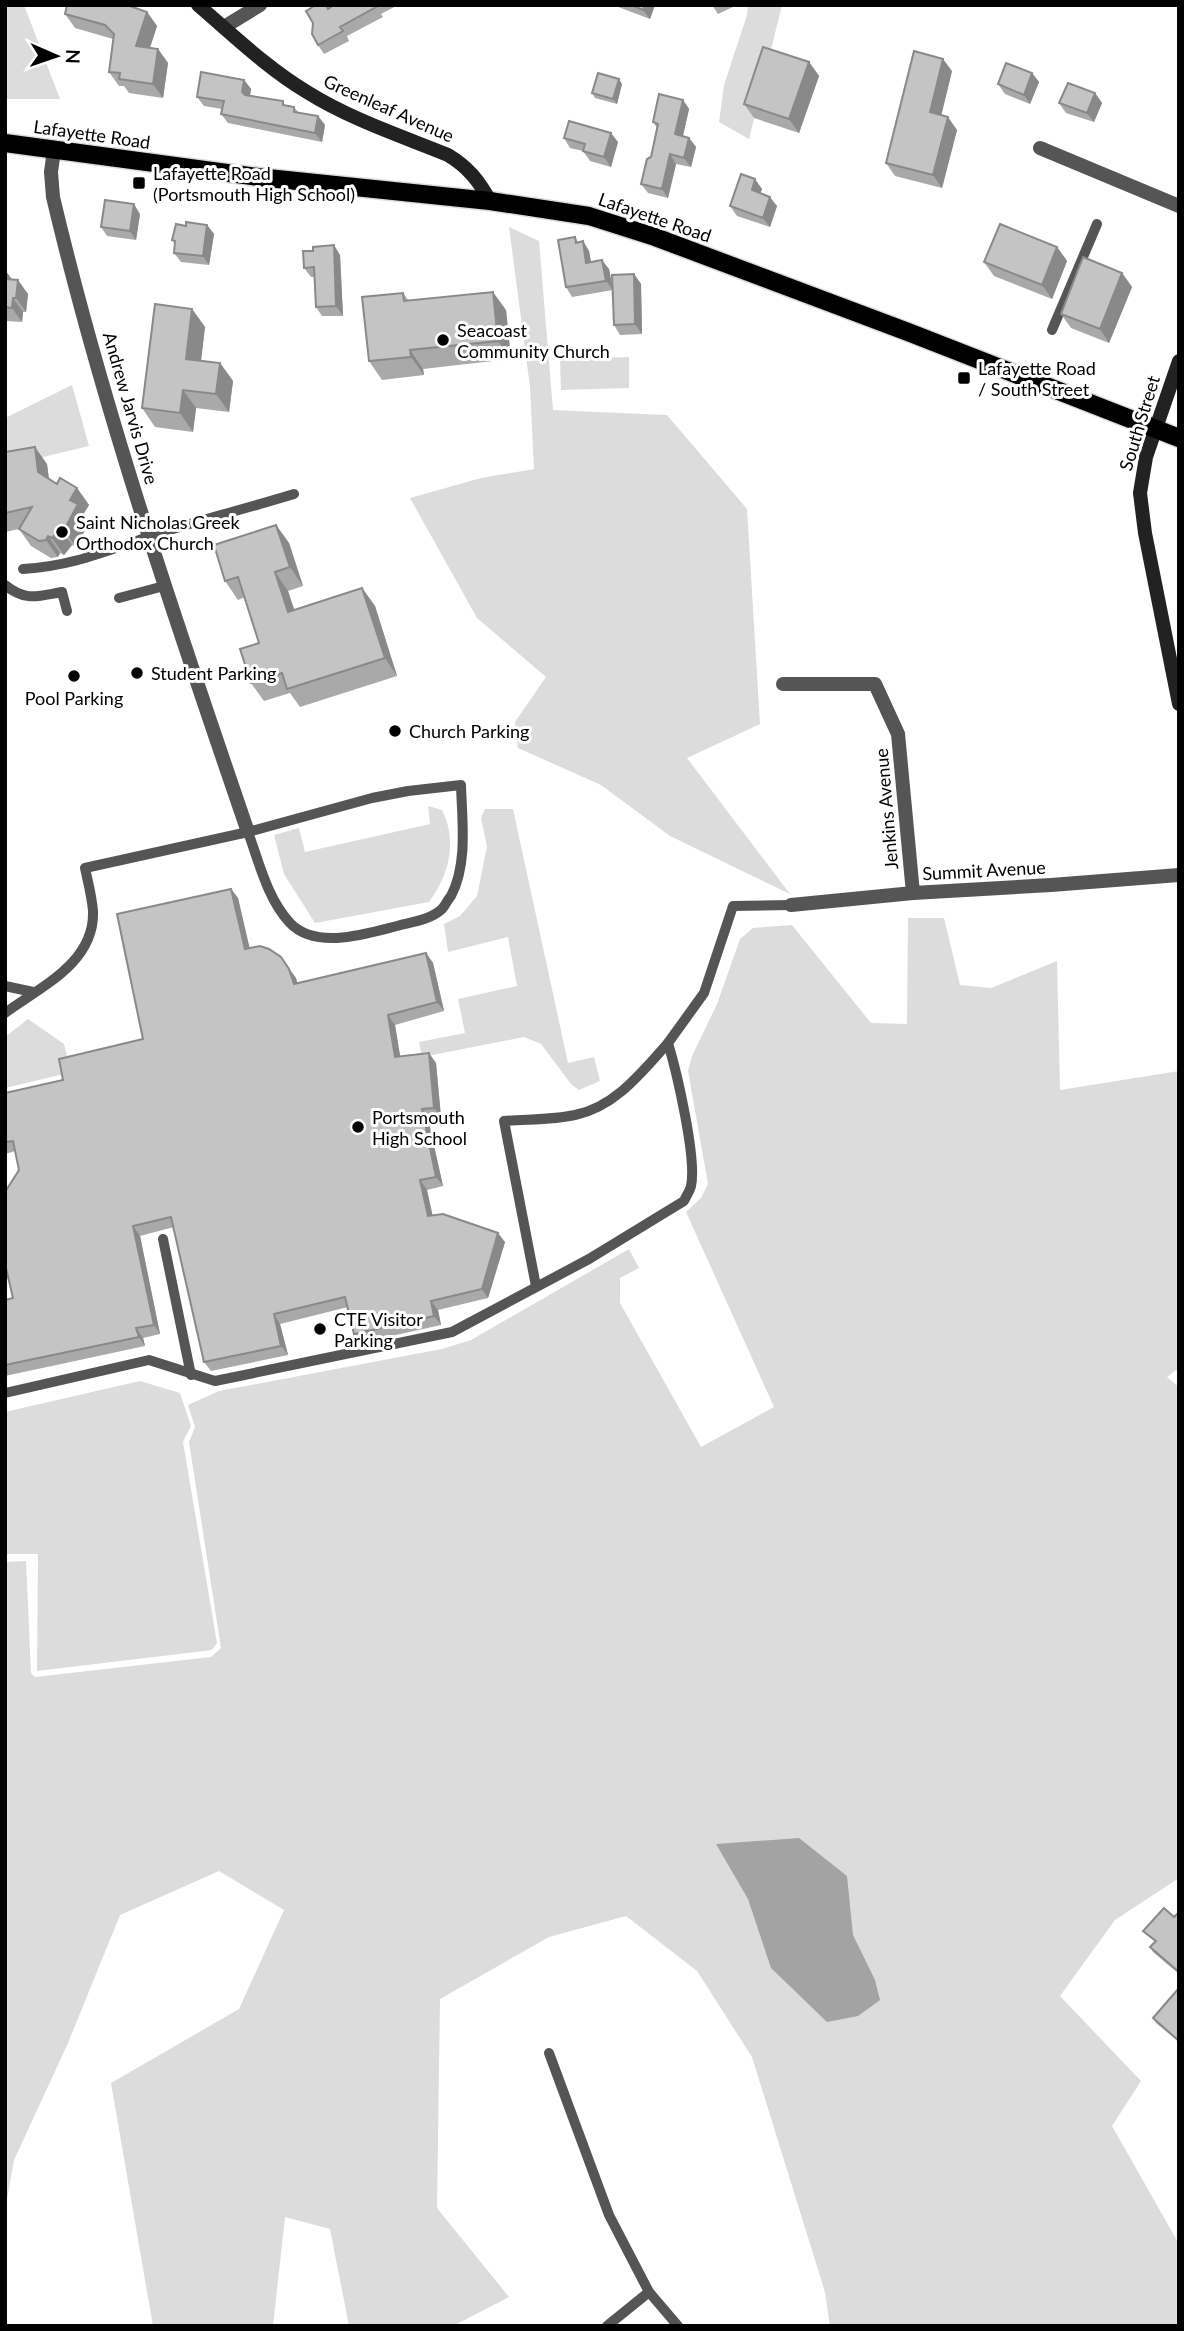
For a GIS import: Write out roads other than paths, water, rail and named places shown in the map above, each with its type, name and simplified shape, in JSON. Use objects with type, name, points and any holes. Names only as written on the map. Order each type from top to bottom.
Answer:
[{"type":"main road","name":"Lafayette Road","points":[[5,144],[258,177],[491,201],[589,216],[621,225],[908,332],[1179,438]]},
{"type":"street","name":"Greenleaf Avenue","points":[[198,5],[271,67],[307,92],[346,113],[448,155],[463,164],[491,201]]},
{"type":"street","points":[[224,27],[260,5]]},
{"type":"street","points":[[1040,148],[1179,206]]},
{"type":"street","name":"Andrew Jarvis Drive","points":[[54,150],[51,172],[53,197],[63,242],[148,537],[248,832]]},
{"type":"street","name":"South Street","points":[[1179,360],[1142,473],[1142,512],[1179,704]]},
{"type":"street","name":"Jenkins Avenue","points":[[783,684],[875,684],[898,734],[913,893]]},
{"type":"street","name":"Summit Avenue","points":[[791,905],[913,893],[1179,875]]},
{"type":"lane","points":[[1052,330],[1097,224]]},
{"type":"lane","points":[[23,569],[51,567],[94,557],[148,537],[294,494]]},
{"type":"lane","points":[[5,585],[15,594],[27,598],[62,592],[66,611]]},
{"type":"lane","points":[[119,598],[164,586]]},
{"type":"lane","points":[[5,1013],[56,978],[71,965],[81,951],[93,914],[85,868],[248,832],[372,798],[460,785],[462,842],[460,867],[452,894],[442,909],[424,919],[373,932],[321,937],[292,925],[267,885],[248,832]]},
{"type":"lane","points":[[536,1286],[504,1121],[578,1115],[598,1107],[635,1080],[668,1044],[704,992],[733,906],[791,905]]},
{"type":"lane","points":[[5,986],[33,992]]},
{"type":"lane","points":[[5,1393],[149,1360],[215,1381],[452,1332],[589,1259],[684,1201],[691,1188],[693,1169],[677,1072],[668,1044]]},
{"type":"lane","points":[[163,1239],[191,1375]]},
{"type":"lane","points":[[549,2053],[609,2215],[649,2292],[678,2326]]},
{"type":"lane","points":[[607,2326],[649,2292]]},
{"type":"place","name":"Lafayette Road (Portsmouth High School)","points":[[139,183]]},
{"type":"place","name":"Seacoast Community Church","points":[[443,340]]},
{"type":"place","name":"Lafayette Road / South Street","points":[[964,378]]},
{"type":"place","name":"Saint Nicholas Greek Orthodox Church","points":[[62,532]]},
{"type":"place","name":"Student Parking","points":[[137,673]]},
{"type":"place","name":"Pool Parking","points":[[74,676]]},
{"type":"place","name":"Church Parking","points":[[395,731]]},
{"type":"place","name":"Portsmouth High School","points":[[358,1127]]},
{"type":"place","name":"CTE Visitor Parking","points":[[320,1329]]}]
